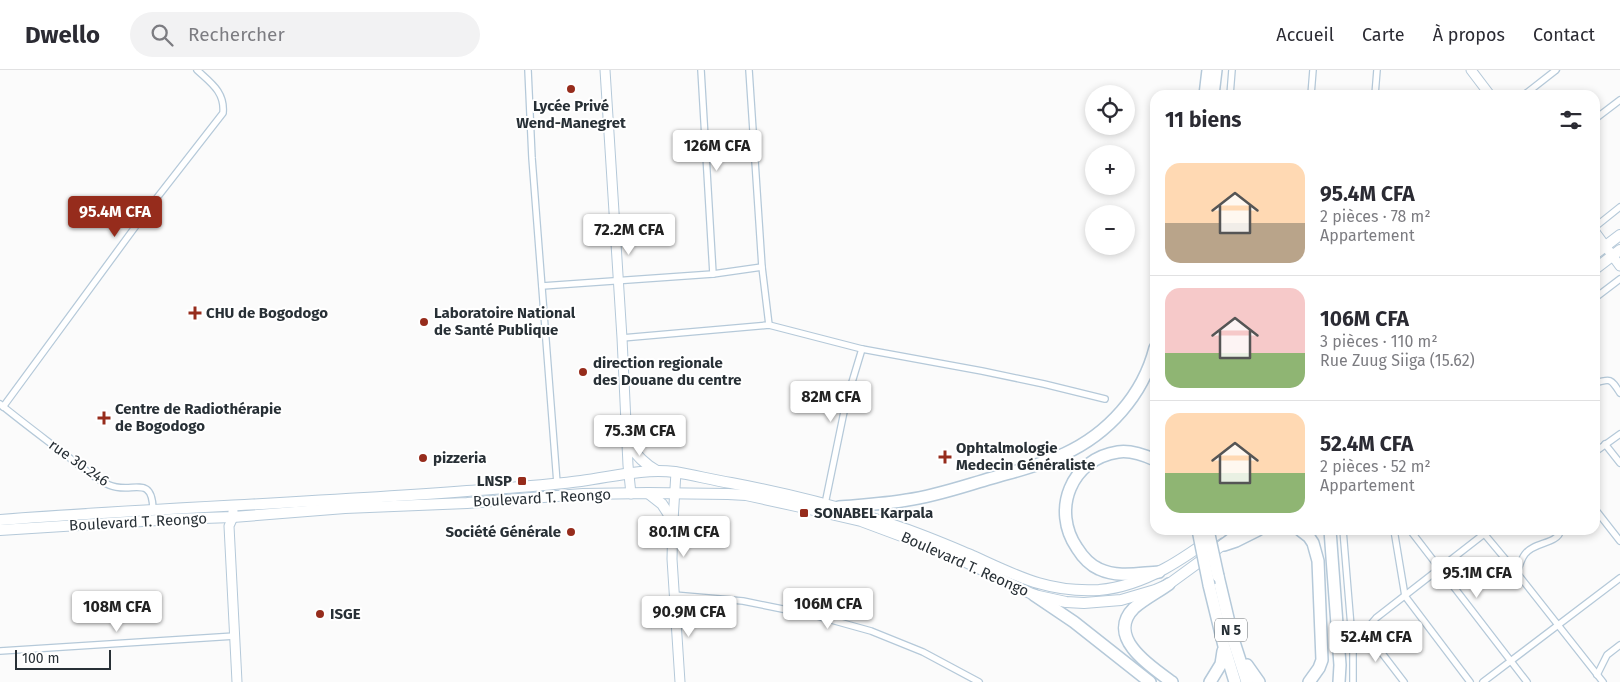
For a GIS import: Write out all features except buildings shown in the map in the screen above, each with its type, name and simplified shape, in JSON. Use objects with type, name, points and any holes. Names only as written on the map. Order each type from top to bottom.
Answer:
[{"type":"highway","points":[[1205,90],[1208,70]]},
{"type":"highway","points":[[1214,90],[1216,70]]},
{"type":"highway","points":[[839,507],[908,500],[1009,474],[1063,455],[1082,445],[1120,414],[1134,397],[1150,363]]},
{"type":"highway","points":[[1150,458],[1140,454],[1119,452],[1102,457],[1084,468],[1074,480],[1067,495],[1066,523],[1071,540],[1082,556],[1098,569],[1122,575],[1159,572]]},
{"type":"highway","name":"N 5","points":[[1199,535],[1209,585],[1228,643],[1247,682]]},
{"type":"highway","name":"N 5","points":[[1209,535],[1218,576],[1235,682]]},
{"type":"highway","points":[[1224,545],[1248,535]]},
{"type":"highway","points":[[1306,535],[1313,543],[1318,560],[1322,660],[1309,682]]},
{"type":"highway","points":[[1330,535],[1339,656],[1339,682]]},
{"type":"highway","points":[[1169,584],[1135,608],[1127,618],[1125,629],[1126,639],[1134,650],[1172,682]]},
{"type":"highway","points":[[1034,595],[1074,622],[1150,682]]},
{"type":"highway","points":[[1210,682],[1221,664],[1228,643]]},
{"type":"highway","points":[[1228,643],[1259,682]]},
{"type":"main road","points":[[1600,250],[1620,236]]},
{"type":"main road","points":[[1600,265],[1616,253]]},
{"type":"main road","points":[[628,444],[640,460],[658,471]]},
{"type":"main road","name":"Boulevard T. Reongo","points":[[0,520],[153,509],[346,500],[582,481],[629,473],[658,471],[676,472],[758,488],[839,507],[900,527],[953,547],[1027,580],[1055,588],[1102,590],[1122,586],[1159,572],[1179,561],[1216,535]]},
{"type":"main road","points":[[648,493],[662,504],[673,521]]},
{"type":"main road","name":"Boulevard T. Reongo","points":[[0,530],[174,519],[229,521],[345,508],[466,503],[583,494],[712,493],[746,495],[861,521],[947,553],[1034,595],[1066,602],[1084,603],[1121,600],[1169,584],[1237,535]]},
{"type":"street","points":[[2,406],[222,113],[224,105],[222,97],[197,70]]},
{"type":"street","points":[[528,70],[532,158],[556,483]]},
{"type":"street","points":[[606,70],[631,494]]},
{"type":"street","points":[[701,70],[713,274]]},
{"type":"street","points":[[749,70],[762,267],[769,325]]},
{"type":"street","points":[[1230,90],[1232,70]]},
{"type":"street","points":[[1311,90],[1313,70]]},
{"type":"street","points":[[1376,90],[1377,70]]},
{"type":"street","points":[[1472,70],[1486,90]]},
{"type":"street","points":[[1530,90],[1556,70]]},
{"type":"street","points":[[1600,115],[1620,100]]},
{"type":"street","points":[[1600,223],[1620,207]]},
{"type":"street","points":[[1600,238],[1606,246],[1616,253],[1620,266]]},
{"type":"street","points":[[542,286],[713,274],[762,267]]},
{"type":"street","points":[[1600,294],[1620,279]]},
{"type":"street","points":[[622,338],[769,325],[862,349],[982,371],[1105,399]]},
{"type":"street","points":[[825,504],[844,408],[862,349]]},
{"type":"street","points":[[1600,381],[1610,380],[1620,393]]},
{"type":"street","name":"rue 30.246","points":[[2,406],[99,480],[119,488],[144,487],[150,491],[153,496],[153,509]]},
{"type":"street","points":[[1600,448],[1620,434]]},
{"type":"street","points":[[1606,444],[1620,463]]},
{"type":"street","points":[[676,472],[673,521],[674,596],[680,682]]},
{"type":"street","points":[[229,505],[237,682]]},
{"type":"street","points":[[1600,515],[1620,541]]},
{"type":"street","points":[[1343,535],[1354,651],[1352,682]]},
{"type":"street","points":[[1395,535],[1405,596],[1470,682]]},
{"type":"street","points":[[1414,535],[1527,682]]},
{"type":"street","points":[[1354,651],[1365,631],[1376,618],[1440,569],[1480,535]]},
{"type":"street","points":[[1485,535],[1603,682]]},
{"type":"street","points":[[1517,573],[1528,550],[1544,542],[1556,539],[1560,535]]},
{"type":"street","points":[[1483,682],[1620,578]]},
{"type":"street","points":[[674,596],[744,601],[871,631],[923,652],[979,682]]},
{"type":"street","points":[[1365,631],[1404,682]]},
{"type":"street","points":[[0,651],[236,636]]},
{"type":"street","points":[[1597,675],[1607,655],[1620,646]]},
{"type":"place","name":"Lycée Privé Wend-Manegret","points":[[571,89]]},
{"type":"place","name":"CHU de Bogodogo","points":[[195,313]]},
{"type":"place","name":"Laboratoire National de Santé Publique","points":[[424,322]]},
{"type":"place","name":"direction regionale des Douane du centre","points":[[583,372]]},
{"type":"place","name":"Centre de Radiothérapie de Bogodogo","points":[[104,418]]},
{"type":"place","name":"Ophtalmologie Medecin Généraliste","points":[[945,457]]},
{"type":"place","name":"pizzeria","points":[[423,458]]},
{"type":"place","name":"LNSP","points":[[522,481]]},
{"type":"place","name":"SONABEL Karpala","points":[[804,513]]},
{"type":"place","name":"Société Générale","points":[[571,532]]},
{"type":"place","name":"ISGE","points":[[320,614]]}]
